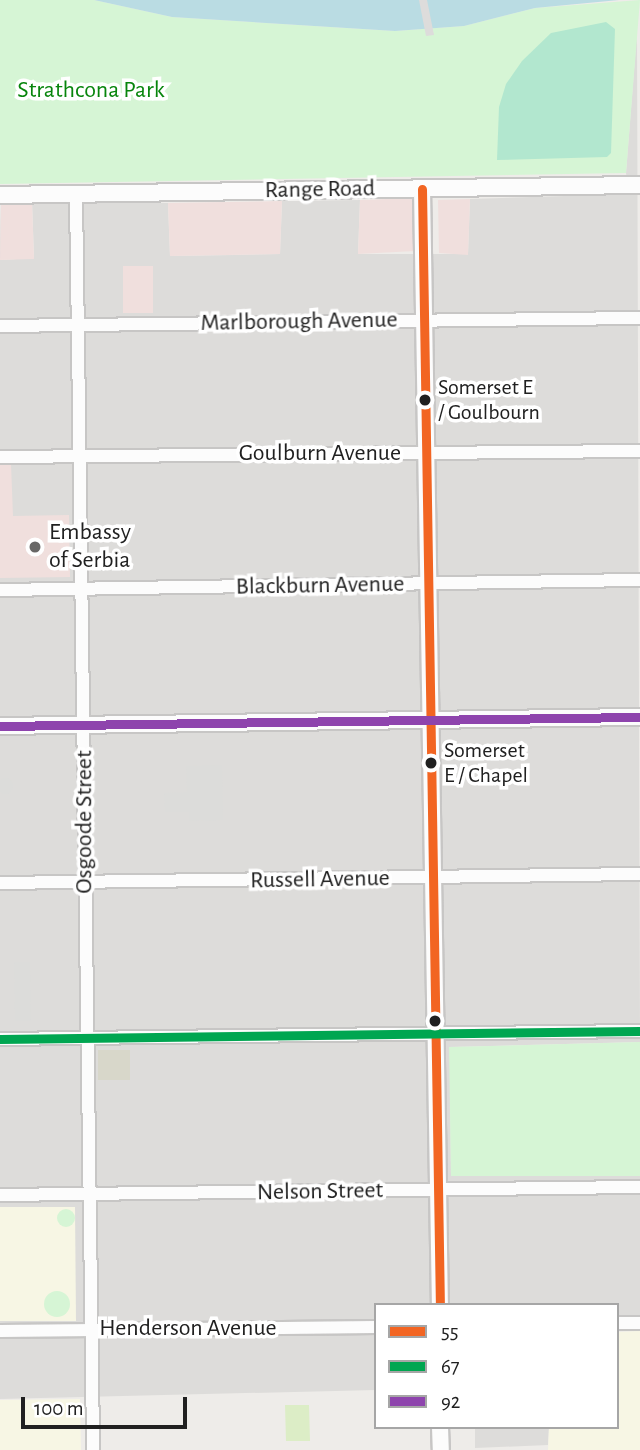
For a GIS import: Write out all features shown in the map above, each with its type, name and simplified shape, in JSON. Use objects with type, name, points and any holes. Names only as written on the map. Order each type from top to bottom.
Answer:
[{"type":"street","name":"Range Road","points":[[0,195],[640,185]]},
{"type":"street","points":[[422,189],[433,720],[440,1303]]},
{"type":"street","name":"Osgoode Street","points":[[75,194],[79,326],[93,1450]]},
{"type":"street","name":"Marlborough Avenue","points":[[0,326],[640,318]]},
{"type":"street","name":"Goulburn Avenue","points":[[0,457],[640,452]]},
{"type":"street","name":"Blackburn Avenue","points":[[0,590],[640,580]]},
{"type":"street","points":[[0,726],[640,717]]},
{"type":"street","name":"Russell Avenue","points":[[0,883],[434,879],[640,874]]},
{"type":"street","points":[[0,1039],[640,1031]]},
{"type":"street","name":"Nelson Street","points":[[0,1195],[89,1196],[640,1186]]},
{"type":"street","points":[[619,1323],[640,1323]]},
{"type":"street","name":"Henderson Avenue","points":[[0,1331],[374,1327]]},
{"type":"street","points":[[440,1429],[440,1450]]},
{"type":"shaded area","points":[[637,32],[640,1042],[450,1047],[451,1176],[640,1176],[640,1316],[619,1316],[619,1303],[374,1303],[374,1390],[0,1399],[0,203],[1,260],[34,258],[32,202],[168,203],[170,256],[280,254],[282,201],[360,200],[358,254],[468,254],[470,199],[629,194],[626,173]]},
{"type":"shaded area","points":[[414,198],[415,251],[358,254],[360,200]]},
{"type":"shaded area","points":[[470,199],[468,255],[439,253],[438,200]]},
{"type":"shaded area","points":[[282,201],[280,254],[170,256],[168,203]]},
{"type":"shaded area","points":[[32,202],[34,259],[0,260],[1,203]]},
{"type":"shaded area","points":[[123,266],[153,266],[153,313],[123,313]]},
{"type":"shaded area","name":"Embassy of Serbia","points":[[0,464],[11,464],[13,516],[69,515],[70,577],[0,578]]},
{"type":"shaded area","points":[[222,765],[223,820],[189,821],[189,812],[165,812],[164,793],[187,792],[186,766]]},
{"type":"shaded area","points":[[2,779],[8,779],[12,783],[12,789],[8,793],[-1,790],[-1,782]]},
{"type":"shaded area","points":[[14,962],[30,962],[31,1021],[15,1021]]},
{"type":"shaded area","points":[[98,1050],[130,1050],[130,1080],[98,1080]]},
{"type":"shaded area","points":[[0,1207],[75,1207],[76,1321],[0,1321]]},
{"type":"shaded area","points":[[640,1331],[640,1450],[548,1450],[549,1429],[619,1429],[619,1332]]},
{"type":"shaded area","points":[[80,1399],[81,1450],[0,1450],[0,1400]]},
{"type":"shaded area","points":[[475,1429],[549,1429],[548,1445],[475,1448]]},
{"type":"green space","name":"Strathcona Park","points":[[0,0],[94,0],[172,17],[395,31],[464,26],[535,8],[640,0],[626,173],[0,184]]},
{"type":"green space","points":[[606,22],[615,29],[611,153],[607,157],[497,160],[499,107],[506,84],[522,61],[551,33]]},
{"type":"green space","points":[[640,1042],[640,1176],[451,1176],[449,1047]]},
{"type":"green space","points":[[66,1209],[72,1212],[75,1218],[72,1224],[66,1227],[60,1224],[57,1218],[60,1212]]},
{"type":"green space","points":[[57,1291],[66,1295],[70,1304],[66,1313],[57,1317],[48,1313],[44,1304],[48,1295]]},
{"type":"green space","points":[[285,1405],[309,1405],[310,1441],[286,1441]]},
{"type":"water","points":[[94,0],[619,0],[535,8],[464,26],[395,31],[172,17]]},
{"type":"pier","points":[[419,0],[427,0],[434,35],[426,36]]},
{"type":"transit line","name":"55","points":[[422,189],[440,1303]]},
{"type":"transit line","name":"92","points":[[0,726],[640,717]]},
{"type":"transit line","name":"67","points":[[0,1039],[640,1031]]},
{"type":"place","name":"Somerset E / Goulbourn","points":[[425,400]]},
{"type":"place","name":"Embassy of Serbia","points":[[35,547]]},
{"type":"place","name":"Somerset E / Chapel","points":[[431,763]]}]
